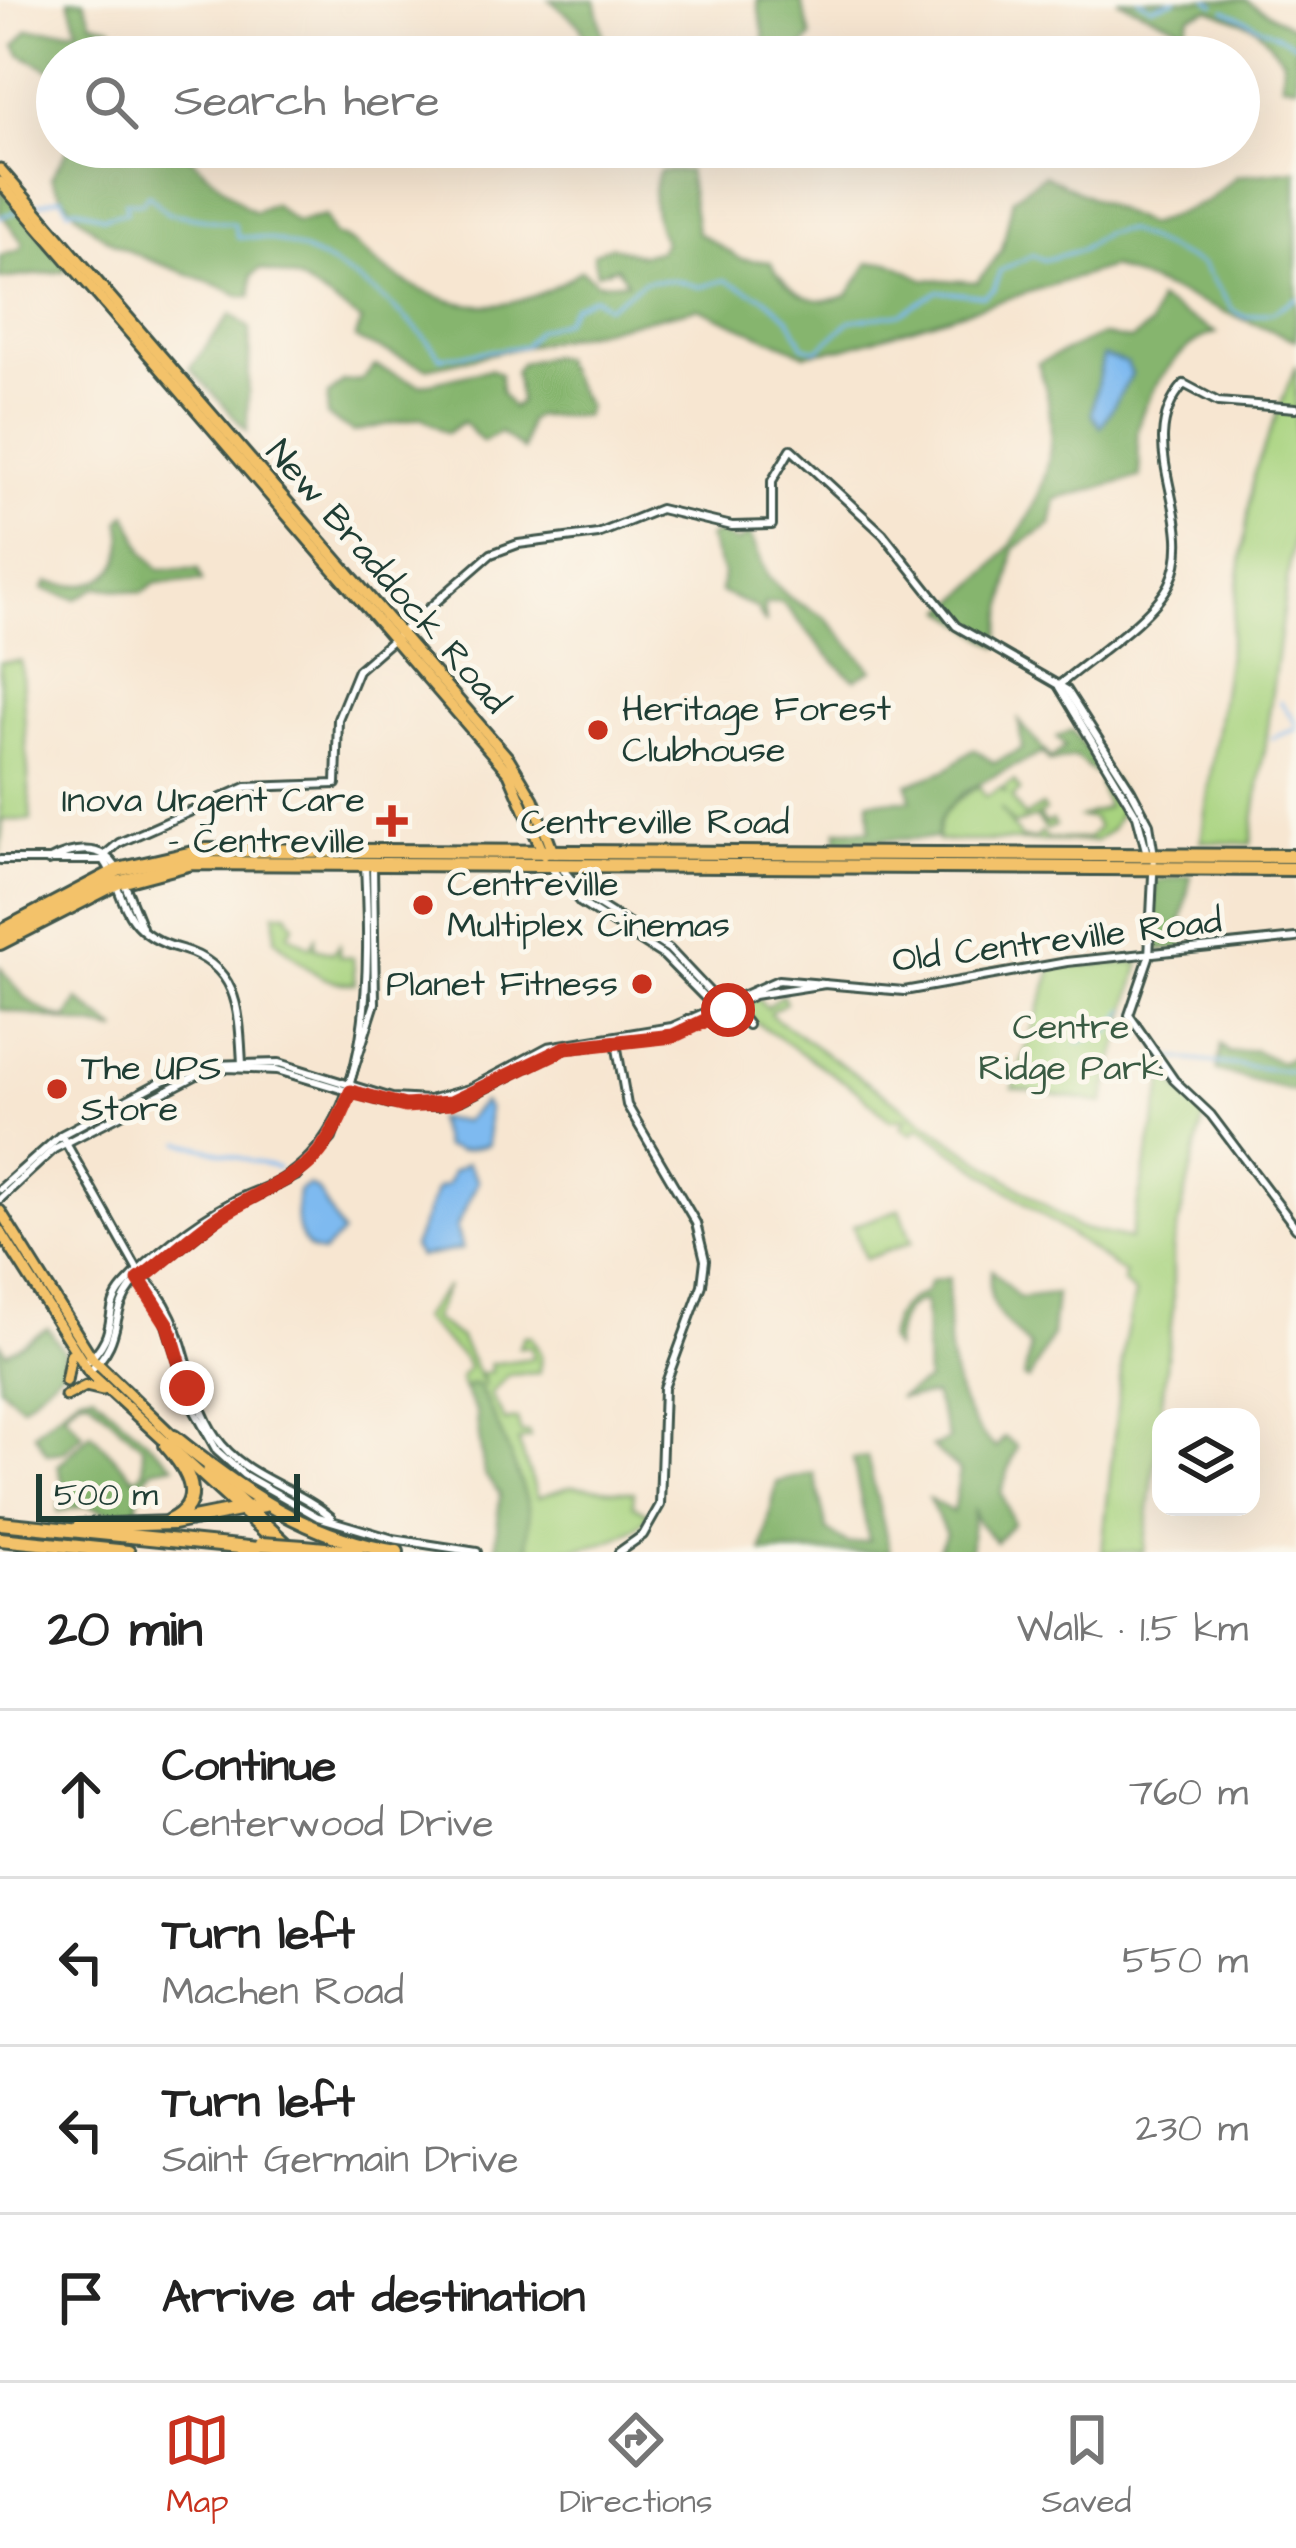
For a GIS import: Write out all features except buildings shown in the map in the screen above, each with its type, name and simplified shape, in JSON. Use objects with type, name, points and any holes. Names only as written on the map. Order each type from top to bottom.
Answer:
[{"type":"highway","name":"Centreville Road","points":[[30,922],[118,877],[191,863],[1296,856]]},
{"type":"highway","name":"Centreville Road","points":[[1150,859],[1296,869]]},
{"type":"highway","points":[[0,929],[30,922]]},
{"type":"highway","points":[[0,946],[30,922]]},
{"type":"highway","points":[[170,1441],[266,1505],[325,1534],[397,1552]]},
{"type":"highway","points":[[160,1524],[182,1514],[192,1494],[185,1467],[170,1441]]},
{"type":"highway","points":[[72,1526],[160,1524],[266,1505]]},
{"type":"highway","points":[[0,1519],[265,1547]]},
{"type":"highway","points":[[0,1519],[294,1551],[357,1552]]},
{"type":"highway","points":[[0,1542],[62,1552]]},
{"type":"highway","points":[[0,1542],[128,1552]]},
{"type":"main road","name":"New Braddock Road","points":[[0,169],[40,223],[518,770],[551,858]]},
{"type":"main road","name":"New Braddock Road","points":[[0,182],[23,203]]},
{"type":"main road","points":[[0,1211],[91,1366],[294,1551]]},
{"type":"main road","points":[[0,1232],[62,1332],[117,1401]]},
{"type":"main road","points":[[62,1332],[73,1360],[66,1381]]},
{"type":"main road","points":[[91,1366],[224,1484],[244,1508]]},
{"type":"main road","points":[[66,1396],[92,1386],[224,1484]]},
{"type":"street","points":[[1059,685],[1159,600],[1173,577],[1176,553],[1161,428],[1168,405],[1184,384],[1218,401],[1296,408]]},
{"type":"street","points":[[48,861],[85,850],[106,854],[243,788],[336,784],[336,733],[348,686],[396,633],[470,568],[507,547],[598,534],[660,508],[732,526],[772,525],[772,481],[791,449],[883,534],[956,626],[1059,685],[1079,705],[1145,814],[1150,859],[1149,957],[1130,1015],[1174,1080],[1211,1115],[1272,1203],[1296,1228]]},
{"type":"street","points":[[106,854],[134,923],[157,941],[213,964],[229,979],[239,1007],[242,1065]]},
{"type":"street","points":[[0,860],[95,856],[118,877]]},
{"type":"street","name":"New Braddock Road","points":[[551,858],[580,903],[653,948],[721,1009]]},
{"type":"street","name":"New Braddock Road","points":[[551,858],[586,897],[669,949],[721,1009]]},
{"type":"street","points":[[91,1366],[117,1336],[122,1301],[140,1277],[220,1208],[282,1179],[304,1162],[328,1130],[348,1088],[368,1006],[369,859]]},
{"type":"street","name":"Old Centreville Road","points":[[826,984],[904,991],[1067,962],[1296,938]]},
{"type":"street","points":[[615,1037],[673,1036],[766,982],[808,979],[826,984]]},
{"type":"street","points":[[0,1189],[63,1139],[179,1081],[242,1065],[403,1100],[448,1096],[548,1047],[663,1030],[773,988],[826,984]]},
{"type":"street","points":[[695,988],[705,1008],[700,1017]]},
{"type":"street","points":[[744,1000],[738,1012],[748,1025]]},
{"type":"street","points":[[615,1037],[627,1105],[696,1223],[705,1256],[702,1285],[664,1388],[662,1498],[651,1523],[619,1552]]},
{"type":"street","points":[[0,1199],[63,1139]]},
{"type":"street","points":[[63,1139],[140,1277],[171,1315],[202,1414],[241,1465],[332,1519],[393,1539],[477,1552]]},
{"type":"green space","points":[[69,0],[84,0],[92,22],[112,27],[115,36],[36,36],[36,62],[20,54],[15,45],[28,30],[78,30]]},
{"type":"green space","points":[[550,0],[595,0],[603,36],[584,36],[580,25]]},
{"type":"green space","points":[[757,0],[801,0],[811,36],[764,36]]},
{"type":"green space","points":[[1117,0],[1245,0],[1296,29],[1296,85],[1282,83],[1283,59],[1256,27],[1209,9],[1190,16],[1185,29]]},
{"type":"green space","points":[[57,168],[202,168],[255,212],[273,204],[296,222],[325,216],[334,235],[413,286],[437,297],[485,305],[532,297],[581,270],[597,283],[627,282],[617,267],[597,273],[593,254],[611,246],[640,255],[659,251],[664,242],[654,198],[660,171],[688,171],[697,232],[741,259],[770,262],[793,289],[823,300],[848,295],[869,263],[889,262],[924,279],[978,282],[1002,250],[1013,198],[1044,175],[1148,225],[1206,202],[1237,176],[1296,170],[1296,340],[1111,267],[844,348],[805,354],[698,308],[427,368],[355,339],[362,321],[298,279],[260,269],[252,275],[251,296],[241,296],[112,242],[90,226],[51,178]]},
{"type":"green space","points":[[0,188],[66,271],[0,279],[0,256],[20,250],[23,243],[0,212]]},
{"type":"green space","points":[[1158,300],[1216,333],[1178,357],[1148,400],[1137,434],[1140,477],[1056,499],[1051,525],[1014,548],[998,647],[946,610],[999,559],[1036,501],[1047,470],[1051,436],[1038,363],[1102,335],[1131,340],[1150,326]]},
{"type":"green space","points":[[231,314],[250,329],[247,431],[190,368]]},
{"type":"green space","points":[[560,358],[587,407],[584,416],[536,416],[528,421],[523,450],[500,432],[483,442],[463,422],[447,433],[421,417],[353,432],[327,416],[328,395],[343,382],[362,380],[375,366],[421,385],[490,369],[500,374],[501,392],[512,408],[520,402],[515,372],[521,363]]},
{"type":"green space","points":[[1296,365],[1296,518],[1251,844],[1201,841],[1254,473]]},
{"type":"green space","points":[[127,514],[145,554],[159,569],[198,569],[202,581],[156,583],[142,593],[97,587],[76,599],[43,589],[48,582],[81,585],[107,576],[121,554],[120,521]]},
{"type":"green space","points":[[718,533],[737,542],[750,534],[768,577],[790,598],[826,618],[872,670],[855,679],[847,674],[781,602],[764,604],[766,624],[756,608],[721,592],[723,573],[708,537]]},
{"type":"green space","points":[[21,661],[31,820],[3,820],[0,854],[0,662]]},
{"type":"green space","points":[[1019,721],[1051,759],[1065,747],[1057,737],[1072,730],[1102,770],[1094,773],[1076,757],[1050,762],[1042,753],[961,795],[940,822],[938,838],[837,841],[837,830],[870,830],[869,801],[911,800],[908,784],[944,771],[974,749],[994,763],[1022,749]]},
{"type":"green space","points":[[1110,776],[1126,802],[1111,830],[1096,841],[938,841],[940,822],[955,802],[979,786],[986,797],[1001,788],[1006,794],[1003,788],[1014,781],[1020,791],[1012,798],[1024,817],[1042,806],[1045,811],[1039,815],[1045,824],[1052,821],[1055,826],[1046,830],[1036,817],[1014,825],[1000,808],[1021,838],[1035,839],[1041,833],[1049,839],[1087,839],[1098,828],[1093,819],[1081,817],[1107,807],[1099,783]]},
{"type":"green space","points":[[1191,875],[1179,934],[1186,947],[1160,950],[1154,944],[1155,881]]},
{"type":"green space","points":[[275,913],[287,913],[294,925],[288,934],[310,947],[315,939],[315,948],[333,953],[339,945],[339,956],[353,958],[355,983],[320,976],[275,940]]},
{"type":"green space","name":"Centre Ridge Park","points":[[1140,962],[1103,1103],[1013,1088],[1053,967]]},
{"type":"green space","points":[[0,967],[21,993],[46,1012],[67,1019],[78,1000],[118,1031],[0,1009]]},
{"type":"green space","points":[[782,995],[786,1003],[770,1012],[773,1017],[1078,1228],[1130,1239],[1165,1075],[1204,1115],[1173,1248],[1173,1308],[1161,1408],[1152,1408],[1152,1485],[1144,1552],[1102,1552],[1124,1344],[1135,1294],[1124,1283],[1125,1274],[925,1131],[918,1127],[912,1134],[901,1127],[906,1119],[890,1120],[858,1091],[745,1015],[743,1005],[757,998],[766,1008]]},
{"type":"green space","points":[[1221,1045],[1229,1053],[1254,1050],[1280,1062],[1296,1056],[1296,1092],[1217,1071]]},
{"type":"green space","points":[[900,1209],[912,1242],[865,1259],[853,1226]]},
{"type":"green space","points":[[992,1270],[1019,1298],[1056,1294],[1052,1335],[1029,1380],[1024,1378],[1030,1347],[994,1304]]},
{"type":"green space","points":[[949,1278],[949,1347],[958,1392],[967,1412],[996,1448],[1004,1437],[1017,1446],[1001,1492],[1013,1523],[996,1542],[977,1521],[974,1508],[970,1552],[937,1552],[946,1534],[929,1499],[953,1512],[960,1471],[932,1447],[949,1440],[934,1395],[898,1398],[927,1381],[925,1301],[905,1312],[894,1349],[888,1341],[904,1305],[925,1293],[930,1281]]},
{"type":"green space","points":[[447,1286],[433,1319],[461,1339],[485,1387],[481,1373],[491,1372],[490,1364],[533,1358],[530,1347],[519,1347],[524,1336],[531,1336],[541,1355],[539,1373],[508,1375],[491,1394],[505,1421],[517,1419],[521,1433],[528,1432],[530,1437],[518,1441],[538,1497],[571,1486],[634,1492],[633,1505],[650,1514],[637,1527],[586,1547],[507,1548],[488,1403],[478,1385],[464,1390],[460,1378],[468,1368],[465,1360],[421,1318]]},
{"type":"green space","points":[[48,1328],[64,1352],[64,1368],[22,1406],[0,1387],[0,1343],[6,1353]]},
{"type":"green space","points":[[478,1385],[515,1469],[527,1502],[530,1550],[496,1547],[500,1494],[484,1474],[476,1413],[464,1390]]},
{"type":"green space","points":[[93,1393],[174,1465],[152,1469],[138,1490],[137,1510],[130,1513],[86,1506],[58,1512],[60,1501],[68,1500],[58,1466],[91,1433],[136,1479],[144,1470],[142,1446],[89,1398],[78,1399],[64,1413],[83,1434],[63,1452],[47,1454],[34,1433],[79,1395]]},
{"type":"green space","points":[[867,1457],[890,1552],[762,1552],[777,1482],[814,1473],[827,1530],[848,1544],[869,1541],[853,1459]]},
{"type":"water","points":[[1103,356],[1127,363],[1132,374],[1101,427],[1091,414]]},
{"type":"water","points":[[483,1102],[488,1108],[488,1145],[461,1151],[444,1147],[436,1119],[464,1121]]},
{"type":"water","points":[[467,1163],[478,1181],[456,1228],[462,1249],[419,1257],[413,1247],[437,1188],[447,1185],[452,1172]]},
{"type":"water","points":[[309,1185],[318,1190],[342,1234],[322,1253],[306,1244],[298,1229],[298,1191]]},
{"type":"waterway","points":[[1139,0],[1151,7],[1175,0]]},
{"type":"waterway","points":[[1208,0],[1216,5]]},
{"type":"waterway","points":[[1225,10],[1296,44]]},
{"type":"waterway","points":[[35,205],[62,197],[68,210],[76,207],[104,217],[127,212],[125,202],[142,203],[148,194],[167,213],[234,224],[238,238],[291,245],[378,295],[440,357],[524,346],[537,330],[564,321],[573,306],[594,297],[607,307],[645,281],[675,280],[700,287],[725,280],[765,298],[789,318],[803,346],[818,350],[850,321],[902,313],[938,291],[984,296],[994,289],[1000,271],[1032,255],[1044,260],[1081,250],[1105,233],[1126,230],[1202,265],[1233,310],[1245,317],[1273,312],[1296,298]]},
{"type":"waterway","points":[[0,217],[20,210]]},
{"type":"waterway","points":[[1280,701],[1296,724]]},
{"type":"waterway","points":[[1272,738],[1296,729]]},
{"type":"waterway","points":[[1078,1042],[1110,1032],[1126,1009]]},
{"type":"waterway","points":[[1137,1013],[1166,1057],[1296,1072]]},
{"type":"waterway","points":[[181,1142],[278,1168]]},
{"type":"place","name":"Heritage Forest Clubhouse","points":[[598,730]]},
{"type":"place","name":"Inova Urgent Care – Centreville","points":[[392,821]]},
{"type":"place","name":"Centreville Multiplex Cinemas","points":[[423,905]]},
{"type":"place","name":"Planet Fitness","points":[[642,984]]},
{"type":"place","name":"The UPS Store","points":[[57,1089]]},
{"type":"route","points":[[187,1388],[168,1325],[139,1280],[227,1211],[279,1187],[307,1167],[332,1138],[351,1092],[405,1106],[451,1103],[565,1048],[673,1036],[728,1010]]}]
